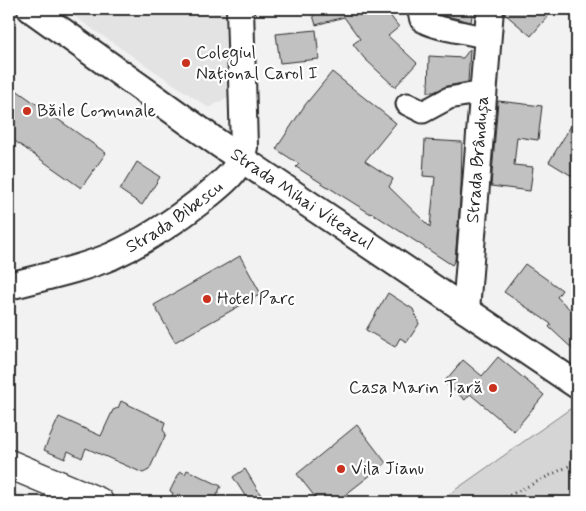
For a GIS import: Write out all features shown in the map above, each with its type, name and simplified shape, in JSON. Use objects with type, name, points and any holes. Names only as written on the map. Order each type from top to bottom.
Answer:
[{"type":"main road","points":[[9,464],[99,502]]},
{"type":"street","name":"Strada Mihai Viteazul","points":[[31,9],[218,142],[577,385]]},
{"type":"street","name":"Strada Bibescu","points":[[9,286],[111,256],[155,234],[226,181],[234,172],[242,158],[244,138],[240,9]]},
{"type":"street","points":[[418,9],[422,20],[430,26],[466,32],[486,38]]},
{"type":"street","name":"Strada Brândușa","points":[[466,310],[486,38],[490,9]]},
{"type":"street","points":[[407,104],[423,112],[449,98],[483,92]]},
{"type":"path","points":[[496,502],[577,462]]},
{"type":"shaded area","name":"Colegiul Național Carol I","points":[[63,9],[224,9],[231,95],[209,108]]},
{"type":"shaded area","points":[[577,404],[577,502],[438,502]]},
{"type":"shaded area","points":[[9,490],[46,502],[9,502]]},
{"type":"building","points":[[311,9],[385,9],[399,27],[388,36],[417,63],[395,87],[364,58],[353,44],[360,39],[344,17],[316,25]]},
{"type":"building","points":[[431,9],[473,9],[471,22],[438,14],[432,12]]},
{"type":"building","points":[[505,9],[554,9],[531,36],[505,14]]},
{"type":"building","points":[[316,30],[319,59],[280,63],[276,34]]},
{"type":"building","points":[[470,49],[468,82],[428,92],[429,56],[463,58]]},
{"type":"building","points":[[332,72],[396,123],[365,161],[393,179],[389,187],[430,227],[435,177],[423,176],[425,140],[462,142],[461,188],[455,260],[452,265],[296,167],[299,164],[276,149],[305,105]]},
{"type":"building","name":"Băile Comunale","points":[[9,85],[106,153],[81,188],[9,137]]},
{"type":"building","points":[[498,101],[542,106],[538,140],[517,137],[514,165],[533,167],[530,191],[491,186]]},
{"type":"building","points":[[577,116],[577,179],[549,162]]},
{"type":"building","points":[[137,162],[160,177],[142,205],[120,190]]},
{"type":"building","name":"Hotel Parc","points":[[240,256],[261,294],[175,342],[154,305]]},
{"type":"building","points":[[525,264],[562,290],[557,297],[577,316],[577,353],[549,327],[551,324],[504,292]]},
{"type":"building","points":[[388,293],[413,309],[419,324],[407,342],[400,338],[395,347],[366,330]]},
{"type":"building","name":"Casa Marin Țară","points":[[498,357],[544,395],[514,431],[470,394],[465,400],[444,382],[463,360],[482,376]]},
{"type":"building","points":[[121,401],[165,422],[163,430],[166,434],[149,470],[143,473],[86,448],[82,458],[68,451],[65,459],[44,450],[59,417],[101,436],[113,410],[118,408]]},
{"type":"building","name":"Vila Jianu","points":[[357,425],[386,463],[336,502],[319,502],[297,474]]},
{"type":"building","points":[[245,469],[265,502],[249,502],[233,477]]},
{"type":"building","points":[[187,470],[221,486],[214,502],[169,502],[173,493],[170,491],[180,471],[185,474]]},
{"type":"place","name":"Colegiul Național Carol I","points":[[186,63]]},
{"type":"place","name":"Băile Comunale","points":[[27,111]]},
{"type":"place","name":"Hotel Parc","points":[[207,299]]},
{"type":"place","name":"Casa Marin Țară","points":[[493,388]]},
{"type":"place","name":"Vila Jianu","points":[[341,469]]}]
